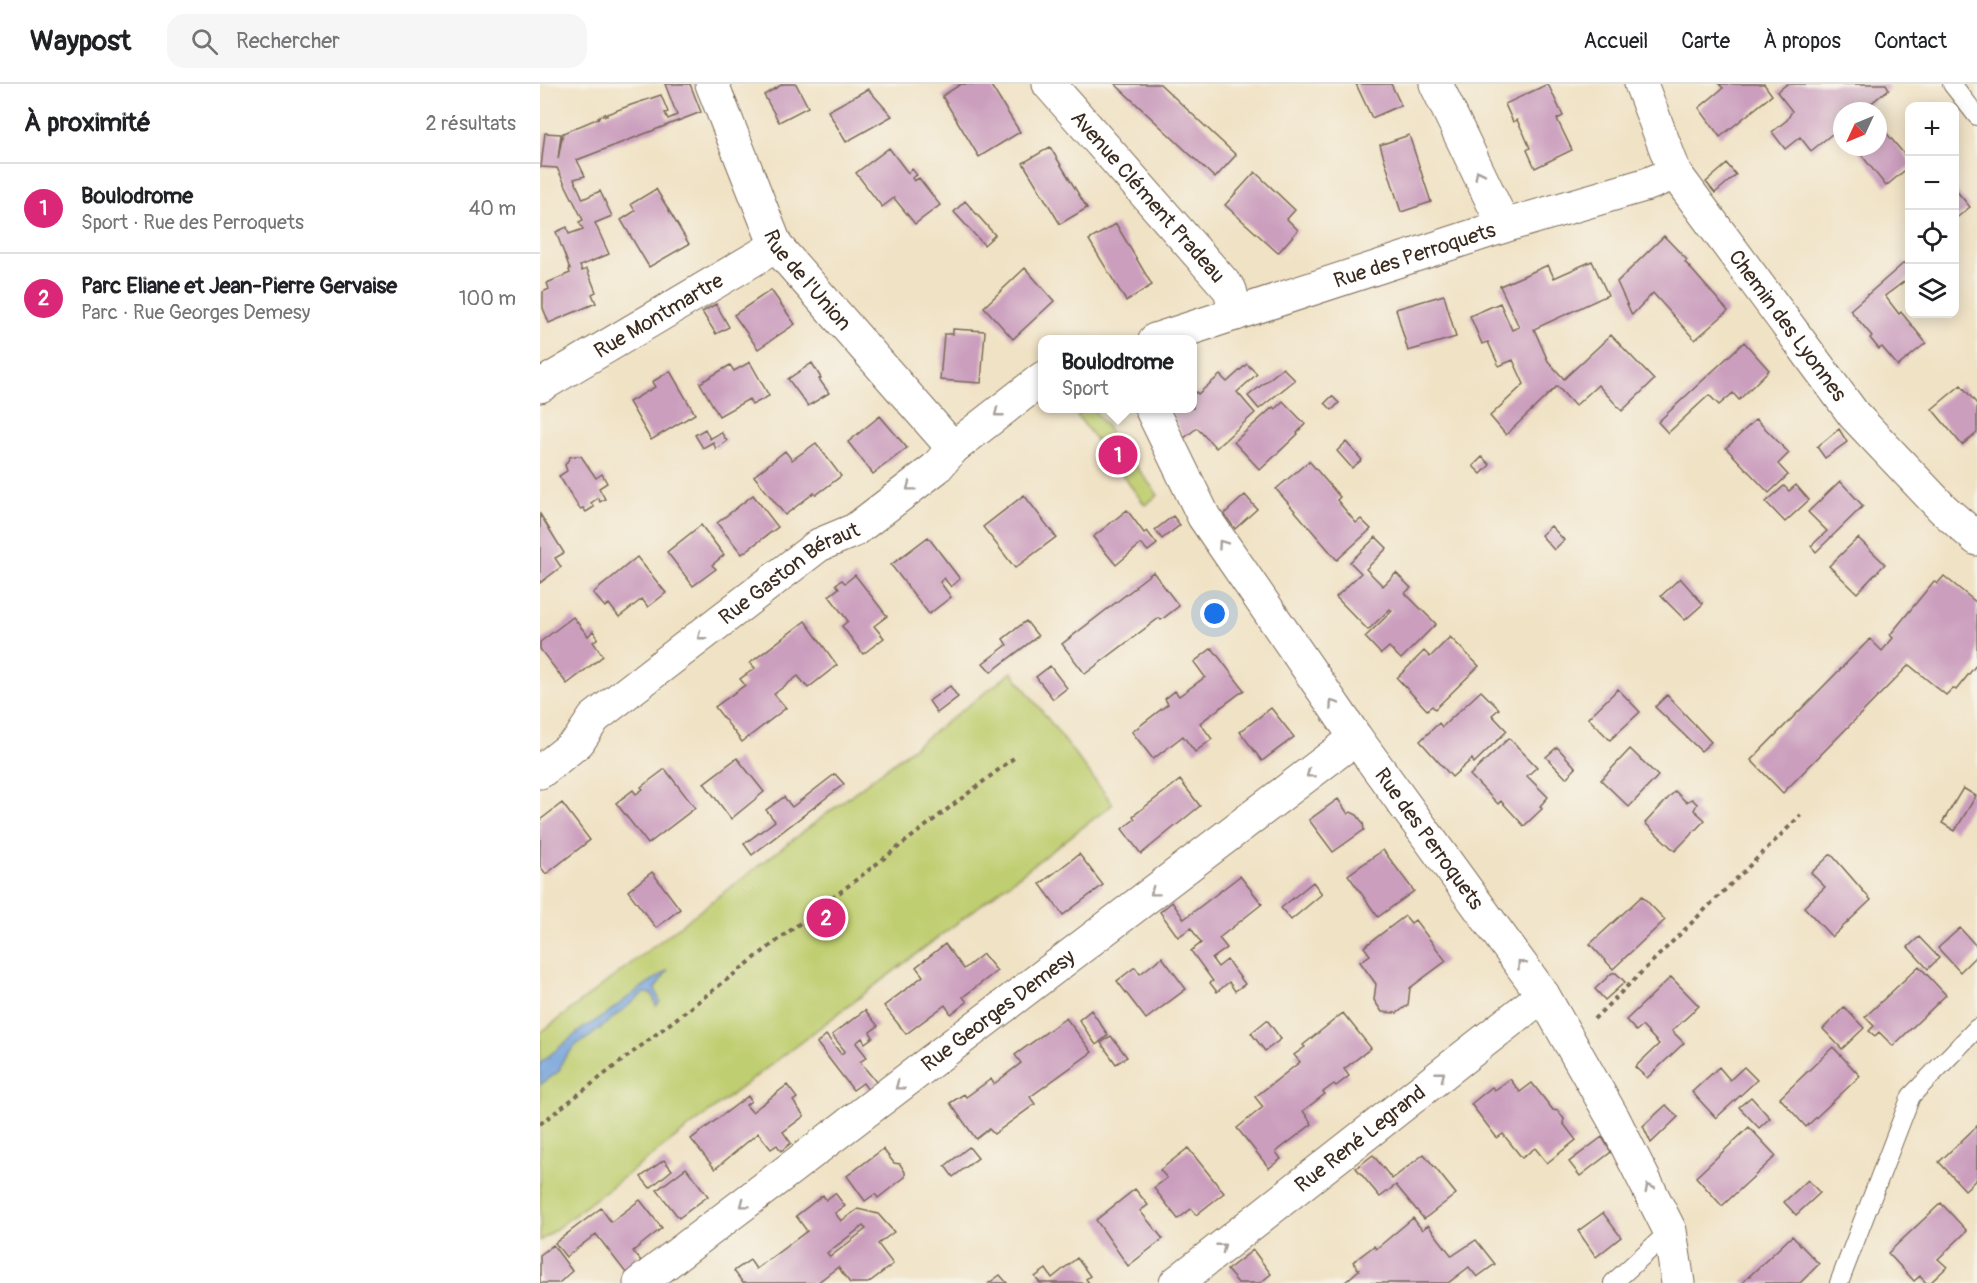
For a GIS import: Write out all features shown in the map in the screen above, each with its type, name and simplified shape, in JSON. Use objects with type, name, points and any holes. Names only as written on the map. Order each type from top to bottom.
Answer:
[{"type":"street","name":"Rue de l'Union","points":[[712,84],[776,246],[952,448]]},
{"type":"street","name":"Avenue Clément Pradeau","points":[[1049,84],[1230,290],[1236,314]]},
{"type":"street","points":[[1436,84],[1504,226]]},
{"type":"street","name":"Chemin des Lyonnes","points":[[1641,84],[1675,173],[1854,416],[1943,509],[1977,539]]},
{"type":"street","name":"Rue des Perroquets","points":[[1168,335],[1504,226],[1648,184],[1675,173]]},
{"type":"street","name":"Rue Montmartre","points":[[540,386],[776,246]]},
{"type":"street","name":"Rue Gaston Béraut","points":[[540,771],[578,742],[594,718],[819,544],[855,530],[936,468],[952,448],[1038,382]]},
{"type":"street","name":"Rue des Perroquets","points":[[1153,413],[1204,517],[1356,738],[1543,995],[1613,1118],[1670,1231],[1677,1283]]},
{"type":"street","name":"Rue Georges Demesy","points":[[640,1283],[1356,738]]},
{"type":"street","name":"Rue René Legrand","points":[[1176,1283],[1543,995]]},
{"type":"lane","points":[[1952,84],[1977,116]]},
{"type":"lane","points":[[1839,1283],[1911,1096],[1977,1028]]},
{"type":"lane","points":[[1613,1283],[1670,1231]]},
{"type":"path","points":[[540,1124],[1015,757]]},
{"type":"path","points":[[1571,1043],[1801,815]]},
{"type":"green space","points":[[1096,413],[1158,495],[1145,505],[1077,415]]},
{"type":"green space","points":[[1012,672],[1113,804],[540,1241],[540,1033]]},
{"type":"water","points":[[668,970],[655,988],[660,1002],[656,1006],[652,994],[644,993],[588,1038],[577,1044],[563,1060],[559,1071],[540,1085],[540,1063],[583,1028]]},
{"type":"building","points":[[665,84],[690,84],[701,112],[577,160],[585,176],[574,179],[583,199],[600,191],[612,216],[595,223],[609,254],[580,266],[582,271],[587,269],[596,292],[592,294],[596,303],[549,323],[543,308],[543,292],[549,289],[547,283],[570,273],[556,232],[567,227],[569,234],[583,229],[579,222],[583,220],[557,168],[541,167],[545,133],[561,134],[558,159],[563,133],[605,114],[607,116],[607,114],[661,95],[668,112],[665,113],[668,119],[677,115]]},
{"type":"building","points":[[783,84],[796,84],[808,107],[779,122],[764,95]]},
{"type":"building","points":[[961,84],[990,84],[1020,132],[979,157],[942,96]]},
{"type":"building","points":[[1115,84],[1160,84],[1236,155],[1215,178]]},
{"type":"building","points":[[1356,84],[1391,84],[1401,105],[1372,118]]},
{"type":"building","points":[[1548,84],[1563,116],[1557,119],[1572,150],[1535,168],[1527,150],[1530,148],[1524,134],[1517,120],[1513,122],[1505,104]]},
{"type":"building","points":[[1719,84],[1764,84],[1772,95],[1720,137],[1699,108],[1723,88]]},
{"type":"building","points":[[1787,84],[1886,84],[1889,89],[1872,102],[1833,102],[1833,133],[1811,151],[1800,137],[1785,149],[1772,132],[1787,120],[1792,111],[1777,92]]},
{"type":"building","points":[[868,89],[892,116],[846,142],[828,111]]},
{"type":"building","points":[[1887,134],[1905,155],[1905,170],[1886,186],[1862,156],[1887,156]]},
{"type":"building","points":[[1409,135],[1431,202],[1401,212],[1380,145]]},
{"type":"building","points":[[1050,147],[1087,208],[1060,224],[1023,163]]},
{"type":"building","points":[[889,148],[908,173],[912,169],[917,175],[912,178],[914,181],[919,178],[940,205],[915,224],[894,198],[882,207],[856,173]]},
{"type":"building","points":[[1727,164],[1736,175],[1715,193],[1706,182]]},
{"type":"building","points":[[1255,172],[1295,210],[1287,219],[1298,230],[1278,253],[1225,205]]},
{"type":"building","points":[[656,189],[689,244],[649,267],[621,220],[635,211],[631,204]]},
{"type":"building","points":[[1959,194],[1970,207],[1959,216]]},
{"type":"building","points":[[965,201],[995,235],[984,245],[954,212]]},
{"type":"building","points":[[1116,224],[1152,285],[1126,301],[1089,240]]},
{"type":"building","points":[[1664,236],[1687,260],[1685,262],[1728,311],[1695,340],[1653,293],[1632,315],[1617,282]]},
{"type":"building","points":[[1592,261],[1608,295],[1534,329],[1548,361],[1564,379],[1611,335],[1654,380],[1622,411],[1598,385],[1575,406],[1557,386],[1506,435],[1490,416],[1524,384],[1513,360],[1499,366],[1488,342],[1482,344],[1470,316],[1500,303],[1512,330],[1519,327],[1500,286],[1548,265],[1554,278]]},
{"type":"building","points":[[1905,262],[1905,281],[1885,296],[1926,343],[1898,366],[1882,347],[1879,349],[1870,338],[1872,336],[1850,310]]},
{"type":"building","points":[[1025,268],[1054,301],[1013,339],[984,307]]},
{"type":"building","points":[[771,290],[795,324],[758,349],[734,315]]},
{"type":"building","points":[[1444,295],[1456,337],[1408,351],[1396,309]]},
{"type":"building","points":[[716,304],[729,327],[716,334],[702,312]]},
{"type":"building","points":[[953,329],[985,331],[981,383],[940,380],[944,334],[953,334]]},
{"type":"building","points":[[1744,342],[1769,370],[1739,400],[1733,393],[1719,405],[1709,395],[1668,433],[1658,422]]},
{"type":"building","points":[[750,362],[769,396],[752,405],[749,399],[719,416],[700,383],[730,365],[734,371]]},
{"type":"building","points":[[812,363],[829,393],[808,406],[788,379]]},
{"type":"building","points":[[1247,364],[1257,374],[1237,392],[1255,413],[1216,448],[1197,428],[1184,438],[1172,413],[1197,413],[1197,393],[1220,375],[1227,382]]},
{"type":"building","points":[[1283,368],[1295,380],[1259,409],[1248,396]]},
{"type":"building","points":[[670,371],[695,414],[651,440],[629,402],[655,387],[652,382]]},
{"type":"building","points":[[1961,385],[1977,404],[1977,433],[1962,445],[1932,409]]},
{"type":"building","points":[[1332,396],[1339,403],[1332,410],[1325,403]]},
{"type":"building","points":[[1283,401],[1305,424],[1298,434],[1260,470],[1234,442],[1273,407],[1275,409]]},
{"type":"building","points":[[880,416],[907,448],[873,474],[848,442]]},
{"type":"building","points":[[1756,419],[1789,453],[1778,464],[1788,475],[1769,493],[1726,448]]},
{"type":"building","points":[[705,429],[710,439],[721,432],[727,441],[716,449],[713,442],[703,448],[695,435]]},
{"type":"building","points":[[1839,429],[1847,442],[1825,458],[1817,447]]},
{"type":"building","points":[[1346,442],[1362,460],[1352,468],[1337,451]]},
{"type":"building","points":[[816,443],[841,476],[785,515],[754,476],[785,451],[792,460]]},
{"type":"building","points":[[581,456],[596,478],[602,474],[607,483],[599,488],[605,499],[600,502],[598,498],[591,503],[594,507],[586,512],[583,508],[580,509],[559,476],[567,471],[565,465],[570,457]]},
{"type":"building","points":[[1482,457],[1490,465],[1481,474],[1473,466]]},
{"type":"building","points":[[1309,461],[1340,497],[1337,500],[1356,523],[1361,519],[1371,529],[1337,560],[1276,489]]},
{"type":"building","points":[[1840,481],[1863,506],[1816,552],[1811,546],[1827,531],[1808,512]]},
{"type":"building","points":[[1796,485],[1809,500],[1785,522],[1766,502],[1784,486],[1789,491]]},
{"type":"building","points":[[753,495],[778,527],[742,554],[717,523]]},
{"type":"building","points":[[1024,495],[1056,537],[1015,568],[983,527]]},
{"type":"building","points":[[1245,495],[1257,509],[1235,529],[1224,514]]},
{"type":"building","points":[[1127,510],[1144,533],[1147,531],[1157,544],[1148,551],[1141,544],[1116,565],[1093,537]]},
{"type":"building","points":[[540,514],[564,553],[555,558],[561,567],[540,583]]},
{"type":"building","points":[[1173,516],[1180,525],[1162,539],[1155,530]]},
{"type":"building","points":[[701,525],[724,555],[712,565],[716,569],[693,586],[667,552]]},
{"type":"building","points":[[1551,526],[1564,540],[1554,550],[1541,535]]},
{"type":"building","points":[[928,537],[960,579],[951,587],[944,578],[940,582],[951,597],[929,614],[891,565]]},
{"type":"building","points":[[1376,537],[1387,548],[1366,569],[1383,586],[1396,573],[1411,588],[1405,593],[1436,624],[1401,659],[1389,647],[1381,654],[1365,637],[1392,611],[1390,609],[1368,630],[1336,597],[1361,573],[1350,562]]},
{"type":"building","points":[[1858,538],[1885,564],[1857,593],[1829,566]]},
{"type":"building","points":[[637,557],[666,593],[648,607],[642,599],[619,617],[609,604],[605,607],[593,593]]},
{"type":"building","points":[[1153,572],[1179,606],[1161,620],[1159,618],[1085,674],[1062,644]]},
{"type":"building","points":[[855,575],[887,616],[874,626],[884,638],[863,654],[842,626],[848,621],[829,596],[839,588],[836,584],[842,580],[845,583]]},
{"type":"building","points":[[1944,576],[1977,603],[1977,664],[1956,690],[1953,688],[1946,695],[1909,665],[1783,793],[1751,760],[1870,639],[1882,651],[1893,638],[1890,635],[1934,581],[1937,584]]},
{"type":"building","points":[[1680,578],[1703,604],[1685,620],[1661,596]]},
{"type":"building","points":[[573,617],[588,636],[593,631],[598,638],[593,642],[603,656],[567,684],[540,649],[540,642]]},
{"type":"building","points":[[805,621],[837,665],[808,688],[798,676],[774,694],[786,708],[742,742],[715,707],[745,685],[740,679],[755,668],[750,663]]},
{"type":"building","points":[[1026,621],[1038,636],[991,672],[983,663],[1007,645],[1003,639]]},
{"type":"building","points":[[1450,637],[1479,666],[1435,709],[1432,706],[1427,710],[1397,678],[1424,651],[1430,657]]},
{"type":"building","points":[[1212,648],[1244,690],[1200,723],[1212,739],[1195,752],[1183,736],[1153,759],[1132,732],[1168,704],[1165,699],[1175,691],[1179,696],[1205,677],[1194,662]]},
{"type":"building","points":[[1050,666],[1067,688],[1053,699],[1036,677]]},
{"type":"building","points":[[950,686],[958,697],[937,713],[929,701]]},
{"type":"building","points":[[1618,689],[1640,712],[1610,740],[1588,718]]},
{"type":"building","points":[[1481,691],[1499,709],[1492,715],[1507,731],[1474,763],[1472,759],[1452,777],[1420,741],[1439,723],[1442,727]]},
{"type":"building","points":[[1667,695],[1711,742],[1701,751],[1655,707]]},
{"type":"building","points":[[1271,708],[1294,737],[1262,761],[1240,732]]},
{"type":"building","points":[[1509,738],[1537,767],[1527,776],[1548,797],[1540,806],[1542,809],[1524,826],[1501,801],[1498,804],[1470,775]]},
{"type":"building","points":[[1557,747],[1576,768],[1566,778],[1546,757]]},
{"type":"building","points":[[1630,749],[1658,776],[1629,807],[1601,780]]},
{"type":"building","points":[[737,758],[764,792],[731,819],[704,783]]},
{"type":"building","points":[[665,769],[695,808],[648,844],[616,803],[633,790],[636,794],[643,789],[641,787]]},
{"type":"building","points":[[835,774],[844,784],[752,855],[744,844],[775,821],[766,810],[784,797],[792,807]]},
{"type":"building","points":[[1180,780],[1200,806],[1141,854],[1122,829],[1135,819],[1133,816]]},
{"type":"building","points":[[1963,788],[1976,796],[1955,831],[1942,823]]},
{"type":"building","points":[[1675,791],[1686,802],[1692,799],[1697,804],[1694,810],[1705,820],[1675,851],[1645,823]]},
{"type":"building","points":[[1338,799],[1348,814],[1351,812],[1357,815],[1363,823],[1364,830],[1333,852],[1309,820]]},
{"type":"building","points":[[562,803],[590,840],[546,874],[540,866],[540,820]]},
{"type":"building","points":[[1383,850],[1414,891],[1378,917],[1348,875]]},
{"type":"building","points":[[1079,854],[1103,885],[1063,915],[1040,884]]},
{"type":"building","points":[[1831,854],[1871,900],[1832,937],[1804,907],[1825,887],[1811,873]]},
{"type":"building","points":[[652,872],[680,909],[656,928],[628,891]]},
{"type":"building","points":[[1240,876],[1262,904],[1219,938],[1227,948],[1212,959],[1218,967],[1227,960],[1245,984],[1235,991],[1229,982],[1217,992],[1210,983],[1213,981],[1191,951],[1201,943],[1191,928],[1178,937],[1160,912],[1172,902],[1184,919]]},
{"type":"building","points":[[1313,882],[1322,894],[1291,920],[1281,908]]},
{"type":"building","points":[[1642,896],[1665,920],[1613,969],[1590,944]]},
{"type":"building","points":[[1405,916],[1411,923],[1415,920],[1446,961],[1410,988],[1408,1005],[1397,1013],[1382,1012],[1374,1000],[1376,984],[1360,962],[1370,955],[1364,947]]},
{"type":"building","points":[[1960,928],[1977,947],[1977,955],[1960,972],[1938,948]]},
{"type":"building","points":[[1919,937],[1939,958],[1928,969],[1908,947]]},
{"type":"building","points":[[945,944],[964,969],[983,954],[997,971],[963,997],[967,1002],[951,1014],[945,1005],[906,1034],[884,1006],[923,976],[916,967]]},
{"type":"building","points":[[1162,957],[1186,989],[1146,1019],[1117,981],[1135,967],[1140,974]]},
{"type":"building","points":[[1919,966],[1946,995],[1893,1046],[1879,1032],[1875,1036],[1869,1031],[1874,1026],[1865,1017]]},
{"type":"building","points":[[1612,973],[1616,973],[1625,982],[1605,1000],[1595,989]]},
{"type":"building","points":[[1671,977],[1699,1006],[1672,1031],[1684,1043],[1647,1078],[1635,1067],[1659,1044],[1642,1026],[1636,1031],[1626,1020]]},
{"type":"building","points":[[1844,1007],[1864,1028],[1842,1049],[1823,1029]]},
{"type":"building","points":[[865,1010],[878,1026],[870,1032],[873,1037],[865,1043],[862,1038],[856,1043],[867,1057],[860,1062],[877,1083],[868,1090],[863,1083],[853,1090],[817,1043],[826,1035],[841,1054],[845,1051],[832,1035]]},
{"type":"building","points":[[1091,1010],[1108,1035],[1096,1045],[1079,1020]]},
{"type":"building","points":[[1343,1013],[1371,1048],[1344,1069],[1349,1076],[1323,1092],[1325,1094],[1303,1111],[1312,1124],[1276,1152],[1281,1159],[1269,1168],[1237,1128],[1263,1107],[1255,1097],[1300,1062],[1294,1055]]},
{"type":"building","points":[[1066,1018],[1092,1052],[1030,1097],[1035,1104],[994,1134],[989,1129],[976,1139],[950,1103],[964,1094],[966,1097],[991,1079],[994,1084],[1021,1063],[1015,1055]]},
{"type":"building","points":[[1267,1020],[1281,1039],[1265,1051],[1251,1033]]},
{"type":"building","points":[[1111,1036],[1127,1057],[1116,1064],[1101,1043]]},
{"type":"building","points":[[1833,1047],[1860,1076],[1806,1127],[1780,1098]]},
{"type":"building","points":[[1719,1067],[1730,1080],[1744,1067],[1757,1080],[1716,1118],[1692,1092]]},
{"type":"building","points":[[1510,1079],[1520,1092],[1532,1083],[1553,1110],[1558,1111],[1564,1119],[1563,1123],[1576,1140],[1547,1163],[1535,1148],[1522,1158],[1503,1134],[1497,1138],[1471,1104],[1492,1087],[1495,1090]]},
{"type":"building","points":[[787,1085],[797,1098],[793,1101],[804,1116],[783,1132],[791,1143],[781,1151],[777,1145],[771,1149],[758,1133],[715,1169],[691,1139],[748,1096],[751,1101],[746,1105],[752,1112]]},
{"type":"building","points":[[1751,1097],[1770,1118],[1759,1128],[1739,1107]]},
{"type":"building","points":[[1666,1105],[1678,1117],[1651,1143],[1643,1126]]},
{"type":"building","points":[[1977,1126],[1977,1179],[1965,1190],[1939,1162]]},
{"type":"building","points":[[1749,1127],[1776,1156],[1722,1206],[1696,1177]]},
{"type":"building","points":[[1602,1137],[1611,1152],[1580,1176],[1569,1162]]},
{"type":"building","points":[[969,1147],[978,1158],[953,1177],[945,1166]]},
{"type":"building","points":[[1188,1148],[1224,1193],[1196,1215],[1191,1209],[1178,1219],[1154,1188],[1167,1178],[1160,1170]]},
{"type":"building","points":[[883,1149],[894,1163],[900,1164],[905,1177],[878,1198],[875,1194],[865,1201],[847,1176]]},
{"type":"building","points":[[1424,1154],[1456,1194],[1424,1219],[1396,1185],[1380,1197],[1356,1168],[1373,1155],[1392,1179]]},
{"type":"building","points":[[664,1160],[672,1170],[650,1188],[641,1177]]},
{"type":"building","points":[[686,1168],[708,1196],[679,1218],[657,1190]]},
{"type":"building","points":[[1808,1180],[1820,1193],[1796,1215],[1784,1202]]},
{"type":"building","points":[[1135,1189],[1148,1205],[1140,1211],[1163,1239],[1128,1266],[1096,1220]]},
{"type":"building","points":[[835,1193],[845,1206],[835,1213],[841,1221],[858,1209],[878,1214],[894,1232],[878,1244],[893,1264],[868,1283],[850,1283],[838,1267],[817,1283],[743,1283],[734,1271],[750,1260],[756,1269],[807,1231],[796,1216],[823,1195],[826,1200]],"holes":[[[863,1226],[866,1229],[830,1257],[827,1253]]]},
{"type":"building","points":[[640,1200],[662,1228],[633,1251],[641,1261],[626,1273],[596,1234],[566,1257],[555,1243],[601,1208],[611,1222]]},
{"type":"building","points":[[1941,1203],[1967,1231],[1938,1259],[1947,1267],[1930,1283],[1926,1283],[1920,1276],[1914,1281],[1888,1253]]},
{"type":"building","points":[[1603,1213],[1621,1237],[1596,1257],[1578,1231]]},
{"type":"building","points":[[1413,1218],[1422,1230],[1428,1225],[1452,1256],[1476,1240],[1495,1264],[1477,1277],[1469,1267],[1448,1283],[1344,1283],[1359,1270],[1353,1262],[1374,1246],[1376,1249]]},
{"type":"building","points":[[1792,1236],[1819,1264],[1800,1283],[1742,1283]]},
{"type":"building","points":[[553,1245],[572,1271],[559,1283],[540,1283],[540,1255]]},
{"type":"building","points":[[1253,1250],[1271,1274],[1260,1283],[1238,1283],[1227,1270]]},
{"type":"building","points":[[1077,1258],[1090,1276],[1086,1279],[1089,1283],[1040,1283],[1035,1277],[1046,1269],[1052,1278]]},
{"type":"building","points":[[1000,1275],[1007,1283],[989,1283]]},
{"type":"place","name":"Boulodrome","points":[[1118,455]]},
{"type":"place","name":"Parc Eliane et Jean-Pierre Gervaise","points":[[826,918]]}]
